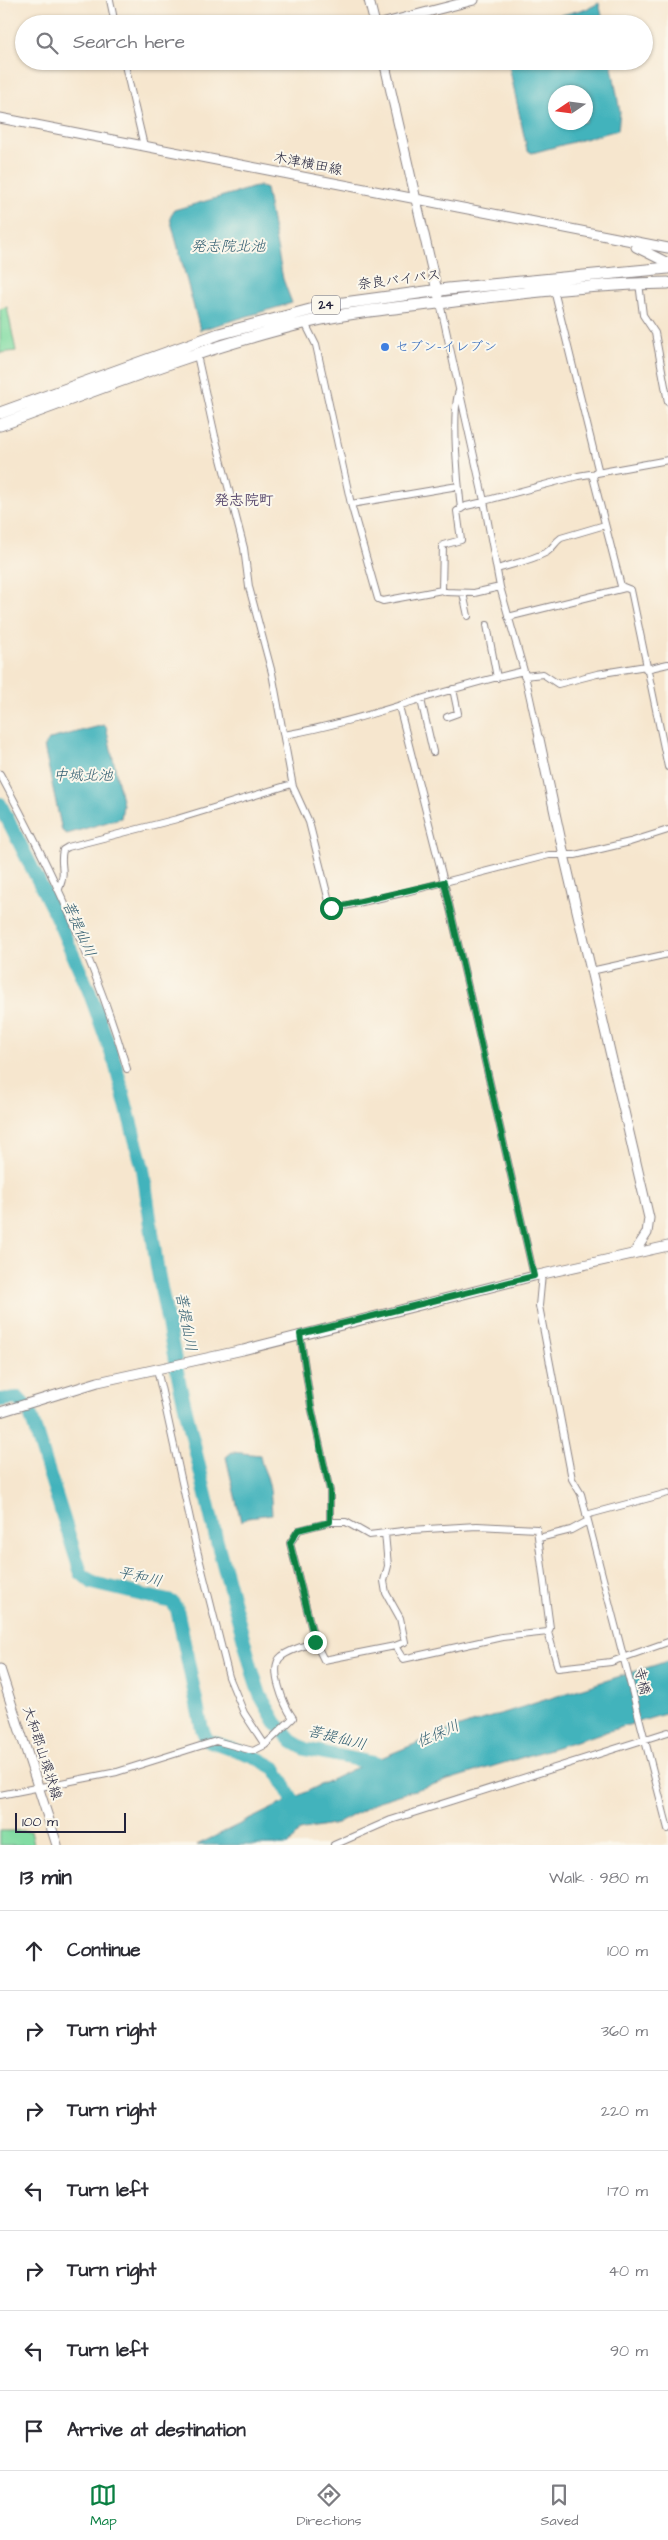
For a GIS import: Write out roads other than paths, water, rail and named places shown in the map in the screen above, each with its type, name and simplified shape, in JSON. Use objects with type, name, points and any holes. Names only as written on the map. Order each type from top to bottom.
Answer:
[{"type":"highway","name":"奈良バイパス","points":[[0,413],[245,326],[346,301],[437,290],[668,268]]},
{"type":"highway","name":"奈良バイパス","points":[[0,425],[238,340],[306,322],[358,312],[440,302],[554,290],[668,283]]},
{"type":"street","points":[[110,0],[113,15]]},
{"type":"street","points":[[369,0],[373,15]]},
{"type":"street","points":[[416,15],[474,0]]},
{"type":"street","points":[[126,70],[144,146]]},
{"type":"street","points":[[386,70],[460,390],[500,587],[524,674],[564,855],[649,1218],[647,1233],[634,1253]]},
{"type":"street","name":"木津横田線","points":[[0,118],[668,248]]},
{"type":"street","name":"木津横田線","points":[[610,238],[648,251],[668,263]]},
{"type":"street","points":[[639,284],[643,315],[655,333],[668,402]]},
{"type":"street","points":[[554,290],[598,469],[595,475],[605,525],[621,586],[630,590],[668,767]]},
{"type":"street","points":[[306,322],[316,345],[351,504],[378,599],[383,601],[442,590],[446,592],[474,593],[500,587]]},
{"type":"street","points":[[197,355],[214,436],[244,548],[249,587],[272,673],[292,784],[309,822],[331,908],[549,855],[575,855],[630,842],[668,830]]},
{"type":"street","points":[[460,390],[456,404],[458,486],[461,509]]},
{"type":"street","points":[[442,590],[443,545],[461,540],[457,511],[578,476],[595,475],[668,460]]},
{"type":"street","points":[[351,504],[458,486]]},
{"type":"street","points":[[497,569],[542,554],[550,550],[555,541],[561,538],[605,525]]},
{"type":"street","points":[[508,617],[625,588]]},
{"type":"street","points":[[462,593],[468,616]]},
{"type":"street","points":[[487,625],[497,678]]},
{"type":"street","points":[[284,736],[336,725],[453,689],[497,678],[524,674],[543,674],[558,684],[597,674],[668,664]]},
{"type":"street","points":[[447,717],[458,713],[453,689]]},
{"type":"street","points":[[421,700],[433,752]]},
{"type":"street","points":[[399,706],[444,882],[538,1275]]},
{"type":"street","points":[[0,774],[59,888],[103,992],[127,1069]]},
{"type":"street","points":[[59,888],[64,876],[63,850],[68,847],[177,819],[292,784]]},
{"type":"street","points":[[591,972],[668,954]]},
{"type":"street","points":[[3,1412],[50,1396],[159,1368],[243,1350],[538,1275],[668,1246]]},
{"type":"street","name":"寺橋","points":[[538,1275],[540,1314],[572,1479],[581,1494],[668,1829]]},
{"type":"street","points":[[300,1334],[311,1406],[330,1491],[330,1522]]},
{"type":"street","points":[[159,1368],[196,1546],[230,1676],[244,1713],[265,1745]]},
{"type":"street","points":[[538,1538],[571,1530],[586,1518],[668,1493]]},
{"type":"street","points":[[385,1533],[388,1566],[384,1581],[386,1592],[400,1618],[405,1642],[395,1646],[324,1660],[315,1642],[290,1543],[298,1530],[330,1522],[346,1522],[369,1535],[385,1533],[476,1526],[537,1529],[550,1628],[548,1632],[558,1668],[624,1660],[668,1642]]},
{"type":"street","points":[[395,1646],[403,1659],[502,1637],[548,1632]]},
{"type":"street","points":[[0,1795],[39,1789],[117,1772],[216,1741],[253,1751],[265,1745],[293,1718],[280,1696],[277,1663],[281,1656],[315,1642]]},
{"type":"street","name":"大和郡山環状線","points":[[0,1669],[56,1845]]},
{"type":"street","points":[[334,1845],[399,1817],[643,1737],[668,1732]]},
{"type":"water","points":[[599,3],[602,15],[561,15],[589,8]]},
{"type":"water","points":[[510,70],[613,70],[620,112],[618,130],[532,153],[527,150]]},
{"type":"water","name":"発志院北池","points":[[259,186],[266,189],[283,279],[292,303],[200,330],[170,218],[174,210]]},
{"type":"water","name":"中城北池","points":[[106,726],[123,805],[121,818],[67,834],[62,831],[44,746],[50,739]]},
{"type":"water","points":[[232,1452],[260,1455],[271,1495],[272,1514],[249,1517],[241,1522],[226,1457]]},
{"type":"water","points":[[668,1661],[668,1713],[379,1801],[337,1824],[299,1831],[289,1845],[197,1845],[351,1770],[447,1731]]},
{"type":"waterway","name":"菩提仙川","points":[[0,804],[55,914],[89,991],[115,1063],[143,1169],[157,1267],[179,1381],[216,1538],[260,1695],[276,1723],[293,1742],[305,1749],[388,1766]]},
{"type":"waterway","name":"平和川","points":[[0,1400],[18,1398],[29,1410],[81,1573],[93,1583],[172,1602],[177,1609],[202,1729],[207,1740],[253,1756],[275,1768],[297,1808],[304,1808]]},
{"type":"place","name":"セブン-イレブン","points":[[385,347]]},
{"type":"district","name":"発志院町","points":[[244,500]]},
{"type":"water label","name":"佐保川","points":[[438,1734]]}]
